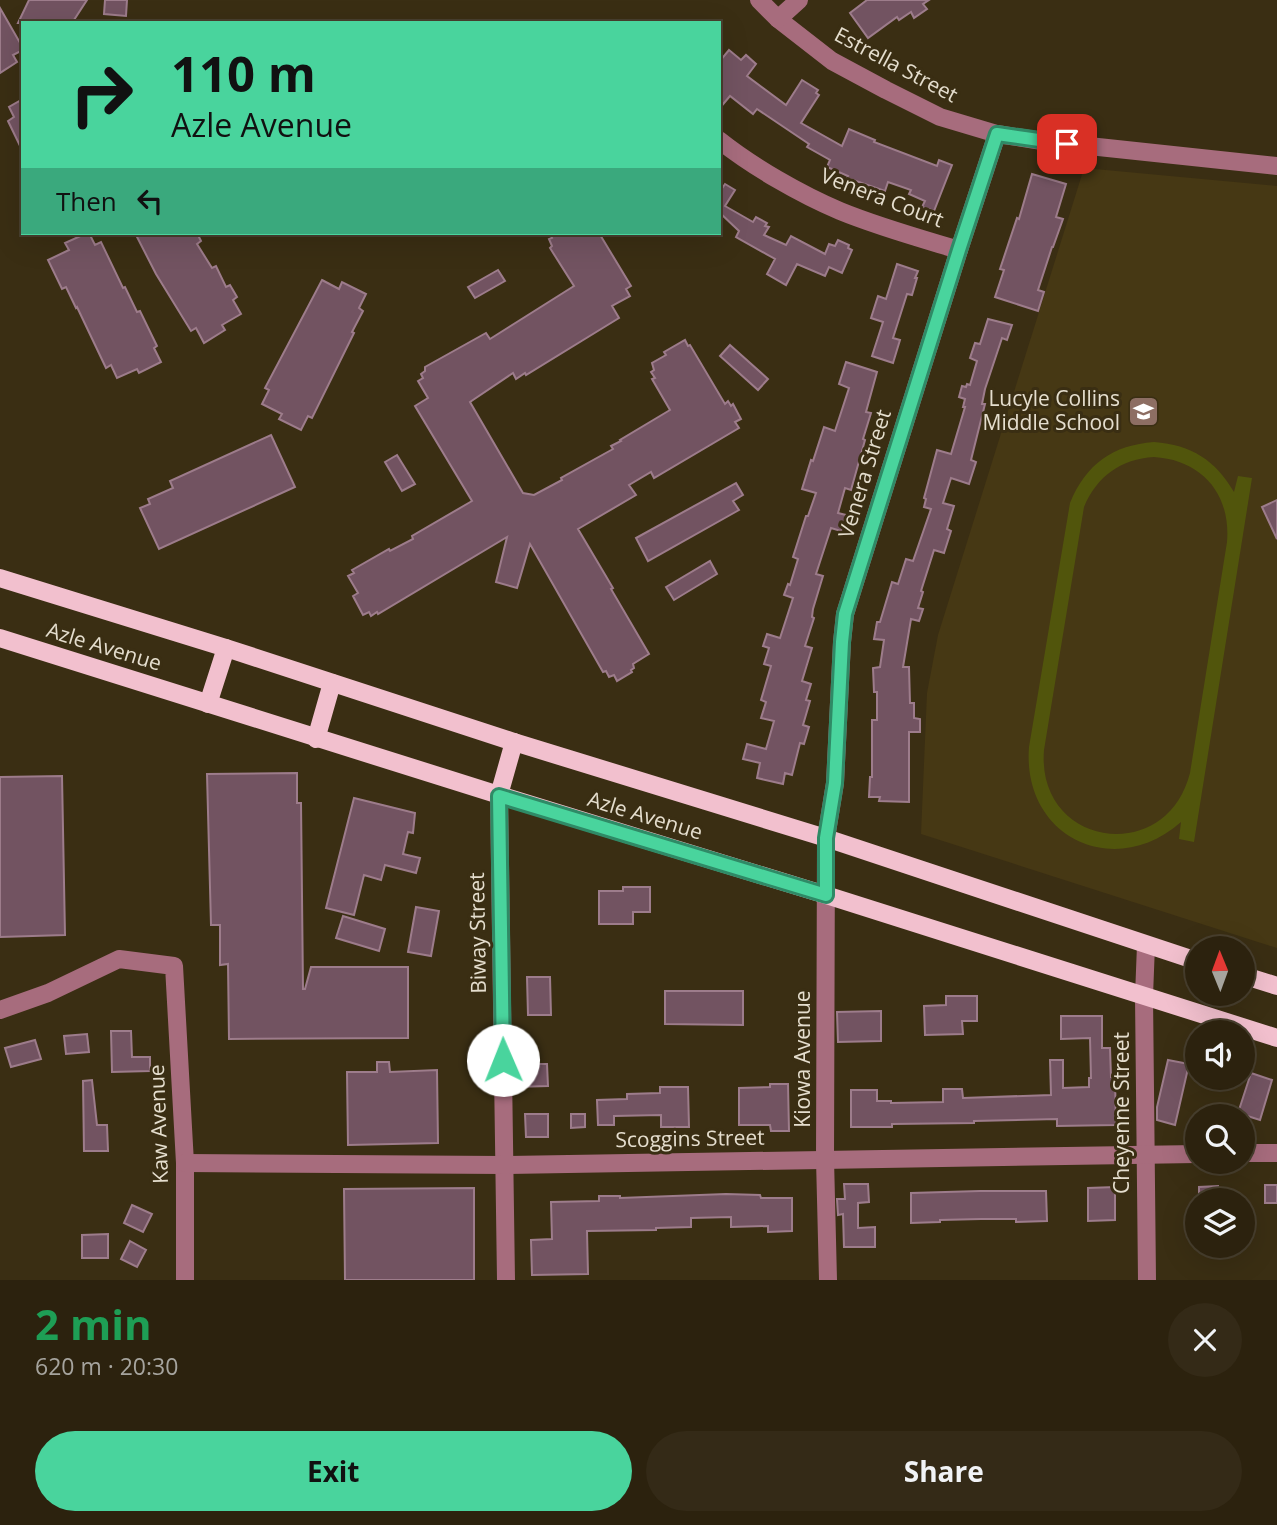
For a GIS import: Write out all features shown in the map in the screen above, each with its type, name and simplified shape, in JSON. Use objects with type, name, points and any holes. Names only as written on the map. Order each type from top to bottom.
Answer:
[{"type":"main road","name":"Azle Avenue","points":[[0,578],[514,742],[826,838],[1185,957]]},
{"type":"main road","name":"Azle Avenue","points":[[0,638],[1277,1038]]},
{"type":"main road","points":[[208,704],[226,648]]},
{"type":"main road","points":[[316,739],[332,683]]},
{"type":"main road","points":[[499,796],[514,742]]},
{"type":"main road","points":[[1255,979],[1277,986]]},
{"type":"street","name":"Estrella Street","points":[[759,0],[778,19],[832,61],[940,117],[997,134],[1042,141],[1277,166]]},
{"type":"street","points":[[778,19],[799,0]]},
{"type":"street","name":"Venera Street","points":[[826,838],[835,783],[845,614],[997,134]]},
{"type":"street","name":"Venera Court","points":[[721,141],[792,187],[839,210],[959,250]]},
{"type":"street","name":"Biway Street","points":[[499,796],[506,1280]]},
{"type":"street","name":"Kiowa Avenue","points":[[826,838],[825,1159],[828,1280]]},
{"type":"street","name":"Cheyenne Street","points":[[1146,945],[1144,996],[1147,1280]]},
{"type":"street","name":"Kaw Avenue","points":[[0,1010],[48,993],[118,959],[174,967],[185,1163],[185,1280]]},
{"type":"street","points":[[1255,1153],[1277,1153]]},
{"type":"street","name":"Scoggins Street","points":[[185,1163],[504,1165],[1185,1154]]},
{"type":"shaded area","name":"Lucyle Collins Middle School","points":[[1084,168],[1277,186],[1277,948],[1255,941],[1255,936],[1240,936],[921,834],[927,693],[938,635]]},
{"type":"shaded area","points":[[1139,444],[1168,444],[1201,456],[1219,471],[1234,492],[1238,476],[1252,478],[1194,842],[1179,839],[1181,822],[1155,839],[1128,848],[1102,848],[1077,840],[1056,826],[1040,805],[1031,778],[1029,747],[1070,503],[1084,477],[1093,467],[1114,452]],"holes":[[[1142,458],[1171,460],[1186,465],[1210,483],[1224,509],[1227,525],[1227,542],[1190,773],[1177,803],[1156,823],[1131,833],[1105,833],[1080,825],[1060,808],[1047,783],[1044,750],[1084,507],[1103,478],[1121,466]]]},
{"type":"building","points":[[29,0],[87,0],[73,21],[18,23]]},
{"type":"building","points":[[105,0],[127,0],[126,16],[104,14]]},
{"type":"building","points":[[867,0],[929,0],[923,4],[927,9],[914,18],[911,12],[899,20],[897,17],[868,38],[850,13]]},
{"type":"building","points":[[0,8],[21,45],[21,51],[13,55],[17,62],[0,73]]},
{"type":"building","points":[[729,50],[741,60],[746,55],[756,64],[747,76],[786,105],[802,80],[818,90],[816,93],[819,95],[801,123],[842,146],[849,129],[875,140],[874,142],[937,166],[939,160],[952,165],[934,211],[922,207],[925,201],[909,194],[911,190],[888,182],[885,191],[847,178],[848,176],[827,167],[830,160],[807,147],[809,144],[757,109],[753,114],[730,96],[721,107],[721,60]]},
{"type":"building","points":[[21,100],[21,148],[8,121],[14,117],[9,107]]},
{"type":"building","points":[[1032,174],[1066,184],[1056,217],[1063,219],[1038,290],[1044,292],[1038,311],[995,297],[1004,270],[1000,269]]},
{"type":"building","points":[[725,184],[735,190],[725,206],[753,222],[756,217],[767,223],[765,226],[769,227],[764,235],[786,245],[791,236],[825,254],[829,244],[835,246],[838,240],[849,245],[848,248],[852,250],[842,273],[829,267],[825,276],[797,264],[786,285],[767,274],[775,259],[736,237],[739,231],[721,214],[721,190]]},
{"type":"building","points":[[83,235],[90,235],[95,245],[101,242],[123,288],[125,287],[137,312],[140,311],[157,346],[154,348],[161,362],[139,373],[137,369],[117,378],[111,365],[106,368],[77,307],[66,287],[62,289],[48,260],[69,250],[65,243]]},
{"type":"building","points":[[136,235],[198,235],[201,241],[197,244],[212,268],[216,266],[226,287],[230,285],[237,297],[233,300],[241,314],[222,325],[225,330],[204,343],[196,328],[191,331]]},
{"type":"building","points":[[551,235],[600,235],[631,286],[626,289],[630,296],[612,306],[619,318],[526,375],[525,373],[516,379],[513,373],[470,402],[523,493],[534,495],[562,480],[561,478],[613,449],[611,446],[670,410],[652,379],[655,378],[651,372],[654,370],[652,363],[666,355],[664,352],[685,340],[725,404],[728,401],[731,406],[733,404],[741,419],[735,422],[739,428],[654,478],[651,472],[629,485],[636,495],[578,529],[649,654],[633,664],[632,672],[617,681],[614,675],[609,677],[606,671],[603,672],[530,544],[517,588],[496,582],[507,537],[371,616],[369,612],[363,615],[353,596],[358,593],[348,576],[354,573],[352,570],[413,539],[412,536],[472,501],[415,406],[428,398],[418,381],[423,378],[421,374],[425,367],[486,333],[490,339],[574,286],[550,248],[552,246],[549,239],[552,238]]},
{"type":"building","points":[[897,264],[918,271],[912,295],[907,294],[893,338],[900,340],[893,363],[872,356],[883,322],[871,318],[878,296],[886,299]]},
{"type":"building","points":[[498,270],[505,281],[475,298],[468,287]]},
{"type":"building","points":[[322,280],[339,289],[342,282],[366,294],[359,308],[363,311],[352,332],[354,333],[312,418],[308,416],[301,430],[279,419],[282,414],[262,404],[269,390],[265,388]]},
{"type":"building","points":[[988,319],[1012,325],[1007,340],[1002,338],[985,389],[982,404],[985,404],[971,460],[976,462],[969,484],[951,478],[943,503],[954,506],[947,529],[951,531],[944,553],[934,550],[921,591],[923,592],[918,608],[923,609],[919,621],[911,619],[903,667],[909,667],[910,703],[914,703],[914,718],[920,719],[920,732],[909,732],[909,802],[879,801],[880,797],[869,797],[872,777],[872,720],[877,720],[877,692],[874,692],[873,668],[880,667],[884,640],[874,639],[877,622],[880,622],[892,582],[898,584],[906,559],[913,561],[931,509],[924,507],[924,498],[937,450],[951,454],[965,407],[965,399],[959,397],[962,386],[970,385],[977,361],[970,358],[975,343],[980,344]]},
{"type":"building","points":[[730,345],[768,379],[758,390],[720,356]]},
{"type":"building","points":[[846,362],[877,372],[866,412],[871,413],[851,490],[845,488],[838,513],[846,515],[841,531],[831,528],[816,574],[823,576],[805,646],[812,648],[802,681],[811,684],[806,700],[810,701],[803,725],[809,727],[804,744],[800,743],[792,775],[785,773],[783,784],[757,778],[760,763],[743,759],[747,744],[766,749],[774,721],[761,718],[766,702],[761,700],[771,666],[764,664],[769,648],[763,646],[767,634],[780,638],[793,598],[784,595],[798,559],[793,557],[816,493],[802,489],[824,427],[835,431],[849,388],[839,384]]},
{"type":"building","points":[[271,435],[295,487],[159,549],[140,508],[150,504],[148,499],[173,488],[170,481]]},
{"type":"building","points":[[397,455],[415,484],[402,491],[385,462]]},
{"type":"building","points":[[736,483],[743,495],[733,501],[739,510],[648,561],[636,538]]},
{"type":"building","points":[[1277,500],[1277,539],[1262,507]]},
{"type":"building","points":[[710,561],[717,574],[674,600],[666,587]]},
{"type":"building","points":[[297,773],[297,803],[301,803],[303,989],[311,967],[408,967],[408,1038],[229,1039],[228,964],[220,965],[220,925],[211,925],[207,774]]},
{"type":"building","points":[[62,776],[65,935],[0,937],[0,777]]},
{"type":"building","points":[[354,798],[415,813],[413,833],[408,832],[403,854],[420,858],[416,873],[385,865],[381,880],[364,875],[354,915],[326,908]]},
{"type":"building","points":[[623,887],[650,887],[650,912],[633,912],[633,924],[599,924],[599,891],[623,891]]},
{"type":"building","points":[[416,907],[439,911],[431,956],[408,952]]},
{"type":"building","points":[[343,916],[385,929],[379,951],[336,938]]},
{"type":"building","points":[[527,977],[550,977],[551,1015],[528,1015]]},
{"type":"building","points":[[665,991],[743,991],[743,1025],[665,1024]]},
{"type":"building","points":[[946,996],[977,996],[977,1021],[962,1021],[963,1034],[925,1035],[924,1006],[946,1005]]},
{"type":"building","points":[[881,1011],[881,1041],[838,1042],[837,1012]]},
{"type":"building","points":[[1061,1016],[1102,1016],[1102,1048],[1110,1048],[1111,1077],[1115,1077],[1116,1125],[1057,1126],[1057,1119],[851,1127],[851,1090],[877,1090],[877,1101],[891,1103],[943,1102],[943,1089],[962,1089],[963,1098],[1051,1095],[1050,1060],[1063,1060],[1063,1088],[1089,1087],[1090,1038],[1061,1039]]},
{"type":"building","points":[[111,1031],[131,1031],[132,1057],[150,1057],[150,1071],[112,1072]]},
{"type":"building","points":[[87,1034],[89,1052],[66,1054],[64,1036]]},
{"type":"building","points":[[35,1040],[41,1059],[11,1067],[5,1048]]},
{"type":"building","points":[[1168,1060],[1185,1063],[1185,1081],[1175,1125],[1157,1120],[1157,1107]]},
{"type":"building","points":[[377,1062],[389,1062],[390,1072],[437,1070],[438,1143],[348,1145],[347,1072],[377,1072]]},
{"type":"building","points":[[514,1064],[547,1064],[548,1086],[515,1087]]},
{"type":"building","points":[[1255,1074],[1272,1080],[1260,1120],[1255,1118],[1255,1104],[1241,1104],[1245,1090],[1255,1090]]},
{"type":"building","points":[[92,1080],[97,1125],[107,1125],[108,1151],[84,1151],[83,1081]]},
{"type":"building","points":[[770,1084],[788,1084],[789,1131],[771,1131],[770,1125],[739,1125],[739,1088],[770,1087]]},
{"type":"building","points":[[660,1087],[688,1087],[689,1127],[661,1127],[661,1115],[614,1116],[614,1125],[598,1125],[597,1100],[627,1099],[627,1094],[660,1093]]},
{"type":"building","points":[[525,1114],[548,1114],[548,1137],[526,1137]]},
{"type":"building","points":[[571,1114],[585,1114],[585,1127],[571,1128]]},
{"type":"building","points":[[844,1184],[868,1184],[869,1202],[858,1203],[858,1228],[875,1227],[875,1247],[844,1247],[843,1214],[838,1215],[837,1199],[845,1199]]},
{"type":"building","points":[[1265,1185],[1277,1185],[1277,1203],[1265,1203]]},
{"type":"building","points":[[1115,1187],[1115,1220],[1088,1221],[1088,1188]]},
{"type":"building","points":[[474,1188],[474,1280],[345,1280],[344,1189]]},
{"type":"building","points":[[1046,1191],[1047,1221],[981,1219],[911,1223],[911,1193]]},
{"type":"building","points":[[726,1194],[792,1198],[792,1231],[768,1232],[768,1226],[731,1227],[731,1217],[691,1218],[691,1227],[587,1231],[588,1274],[532,1275],[531,1240],[552,1239],[551,1202],[599,1201],[599,1196],[620,1198]]},
{"type":"building","points":[[132,1205],[152,1214],[143,1232],[124,1223]]},
{"type":"building","points":[[108,1234],[108,1258],[82,1258],[82,1235]]},
{"type":"building","points":[[130,1241],[146,1250],[137,1267],[121,1259]]},
{"type":"place","name":"Lucyle Collins Middle School","points":[[1143,411]]},
{"type":"route","points":[[503,1060],[499,796],[826,895],[826,838],[835,783],[845,614],[959,250],[997,134],[1067,144]]}]
